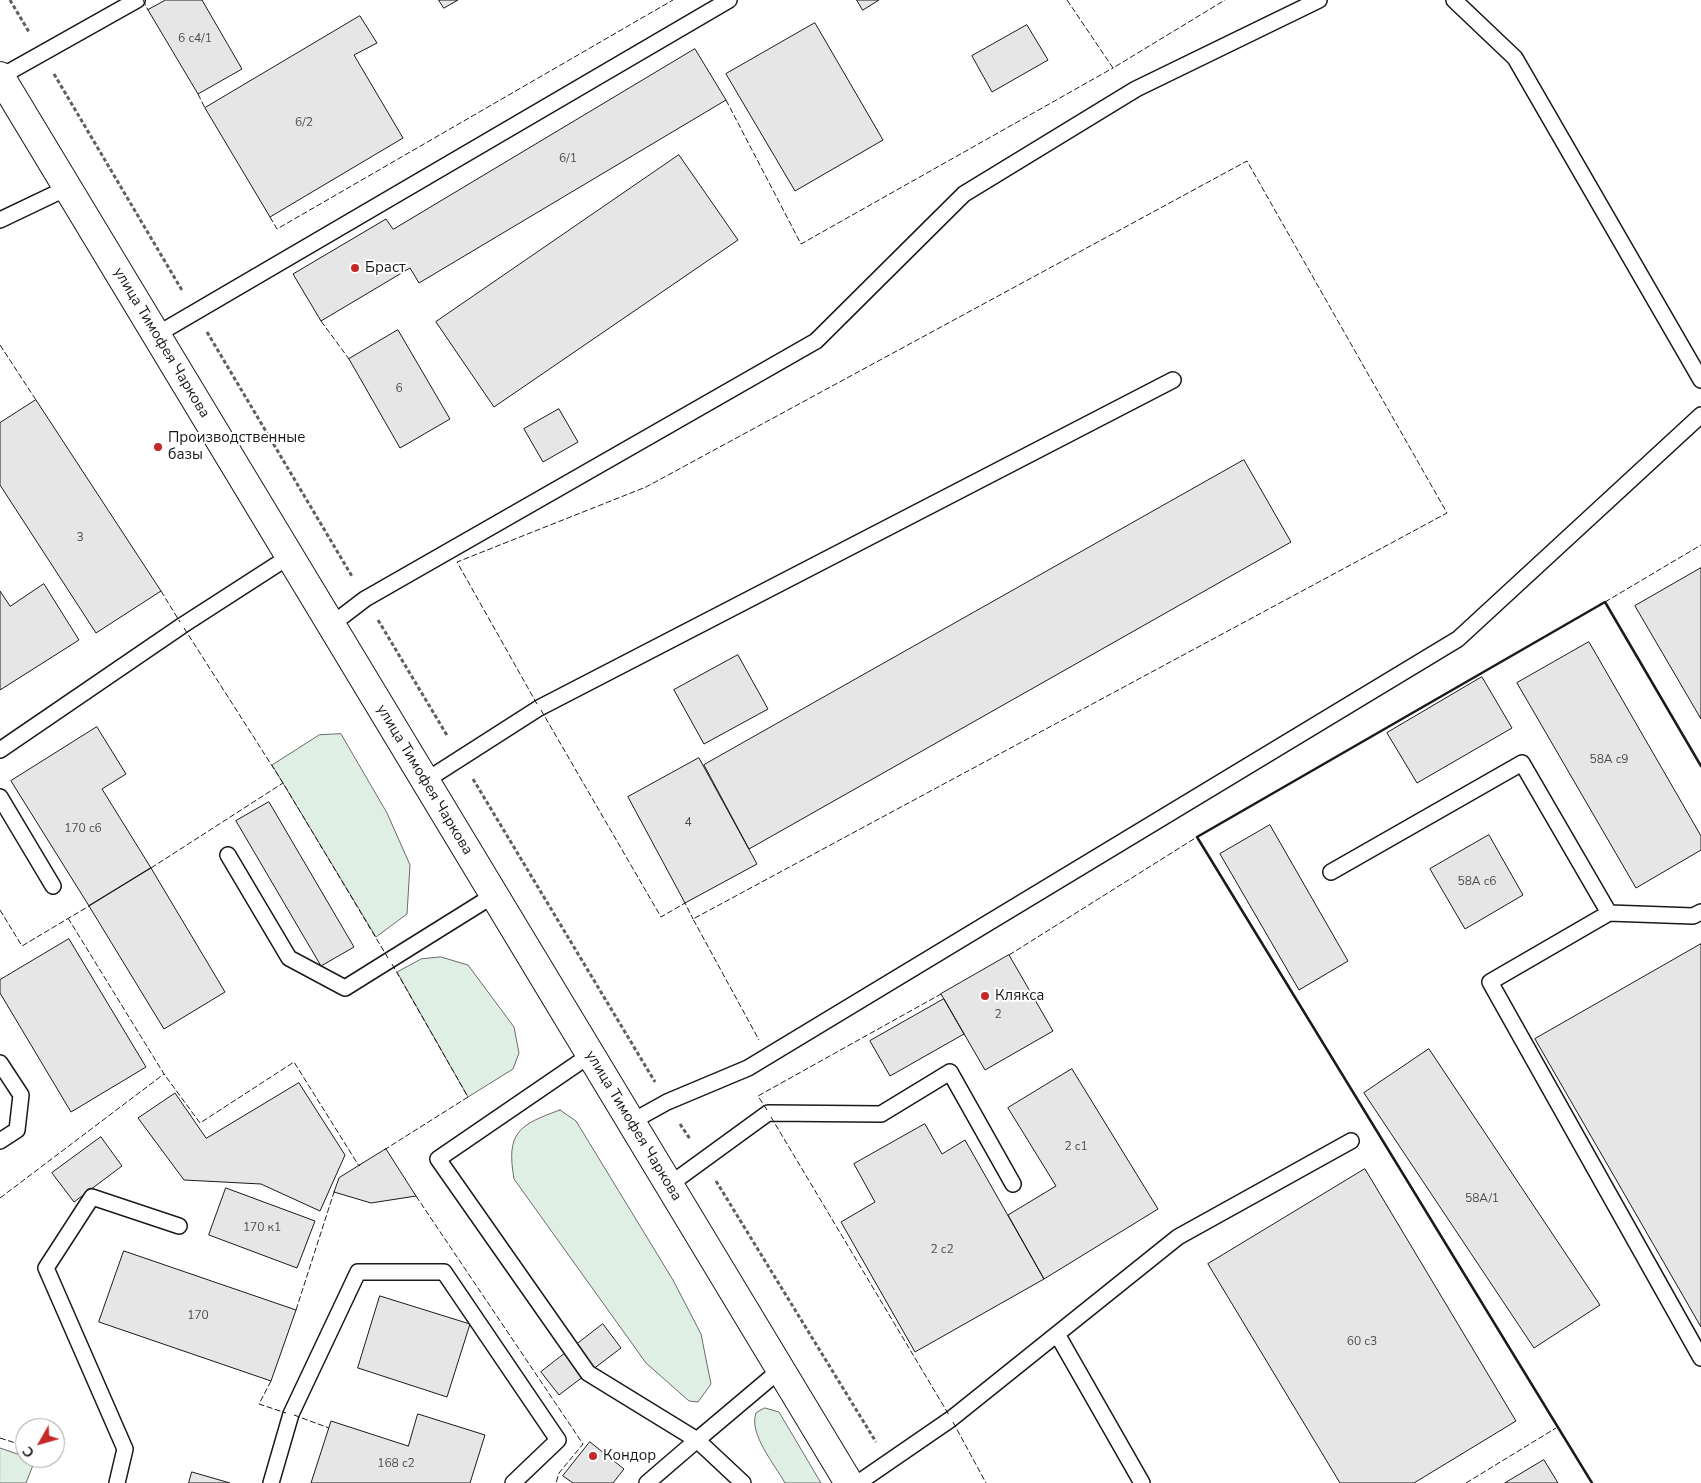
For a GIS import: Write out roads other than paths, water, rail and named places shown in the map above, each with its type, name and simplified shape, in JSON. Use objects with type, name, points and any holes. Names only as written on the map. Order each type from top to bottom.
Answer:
[{"type":"main road","name":"улица Тимофея Чаркова","points":[[0,76],[849,1483]]},
{"type":"lane","points":[[0,76],[137,0]]},
{"type":"lane","points":[[156,335],[729,0]]},
{"type":"lane","points":[[330,625],[365,599],[816,341],[964,194],[1136,89],[1319,0]]},
{"type":"lane","points":[[1454,0],[1515,58],[1701,380]]},
{"type":"lane","points":[[0,220],[67,188]]},
{"type":"lane","points":[[425,781],[539,708],[1173,380]]},
{"type":"lane","points":[[631,1122],[666,1102],[748,1068],[1458,639],[1701,415]]},
{"type":"lane","points":[[0,750],[183,625],[290,556]]},
{"type":"lane","points":[[1330,872],[1522,763],[1609,913]]},
{"type":"lane","points":[[0,797],[53,886]]},
{"type":"lane","points":[[228,855],[289,958],[345,988],[494,895]]},
{"type":"lane","points":[[1701,912],[1693,916],[1609,913],[1490,982],[1701,1358]]},
{"type":"lane","points":[[590,1055],[438,1159],[588,1373],[697,1440],[743,1483]]},
{"type":"lane","points":[[0,1063],[21,1095],[17,1130],[0,1141]]},
{"type":"lane","points":[[669,1185],[768,1113],[881,1114],[950,1072],[1013,1184]]},
{"type":"lane","points":[[858,1483],[951,1419],[1178,1237],[1351,1141]]},
{"type":"lane","points":[[117,1483],[125,1449],[46,1268],[92,1196],[179,1226]]},
{"type":"lane","points":[[271,1483],[291,1414],[358,1272],[444,1272],[558,1440],[513,1483]]},
{"type":"lane","points":[[1057,1334],[1142,1483]]},
{"type":"lane","points":[[647,1483],[780,1370]]},
{"type":"place","name":"Браст","points":[[355,268]]},
{"type":"place","name":"Производственные базы","points":[[158,447]]},
{"type":"place","name":"Клякса","points":[[985,996]]},
{"type":"place","name":"Кондор","points":[[593,1456]]}]
